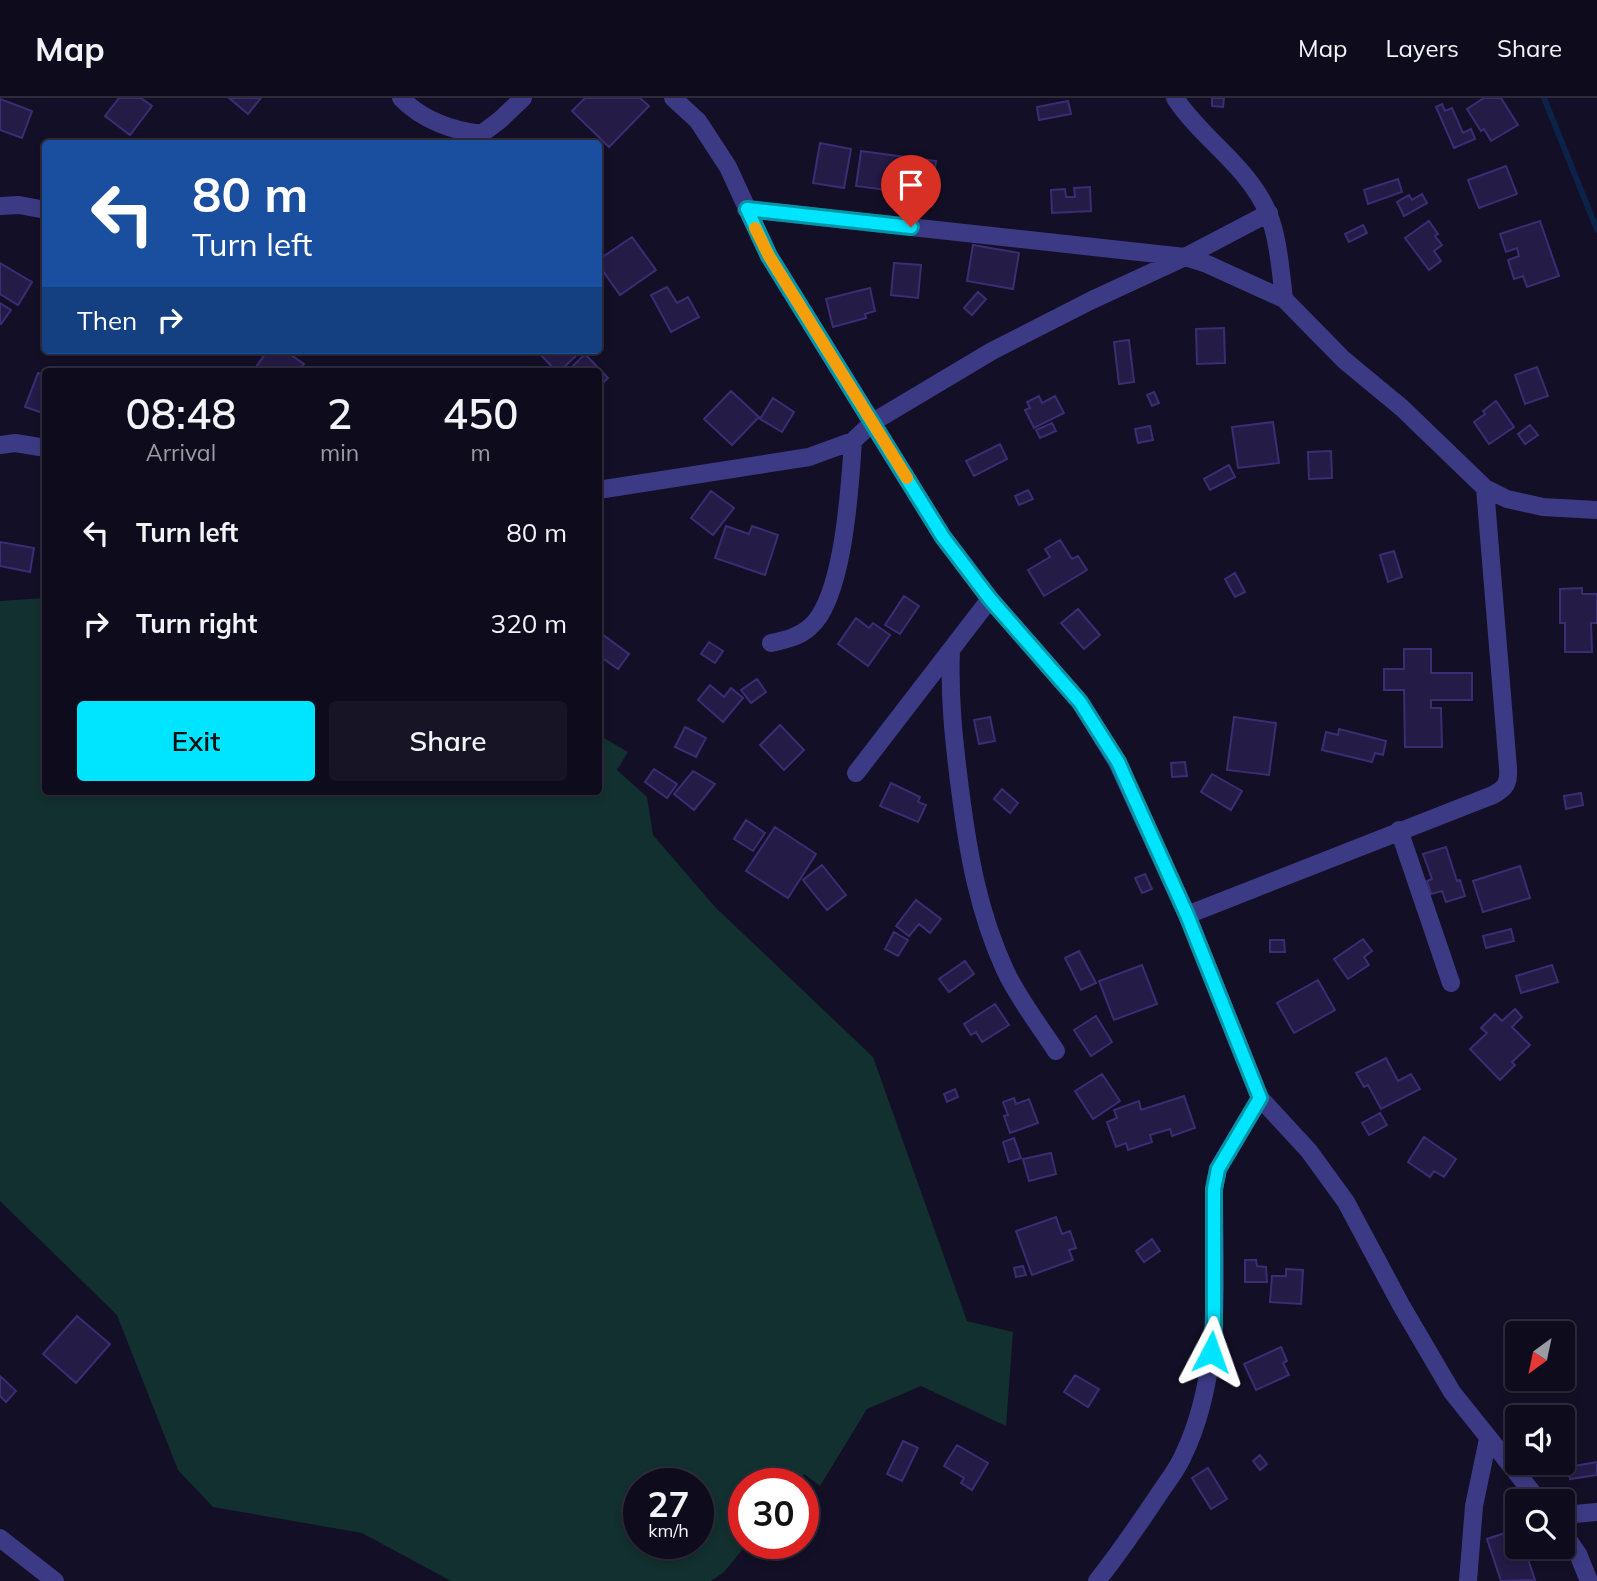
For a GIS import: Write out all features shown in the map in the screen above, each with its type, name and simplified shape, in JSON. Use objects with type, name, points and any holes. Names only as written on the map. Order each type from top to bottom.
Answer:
[{"type":"street","points":[[401,98],[434,121],[475,139],[523,98]]},
{"type":"street","points":[[673,98],[698,121],[728,167],[769,256],[943,537],[990,599],[1080,702],[1118,762],[1187,915],[1260,1098],[1309,1151],[1346,1202],[1452,1392],[1529,1489]]},
{"type":"street","points":[[1175,98],[1241,171],[1269,213],[1284,299]]},
{"type":"street","points":[[0,206],[19,205],[42,209]]},
{"type":"street","points":[[747,209],[1185,257],[1206,264],[1284,299],[1344,360],[1402,408],[1485,488],[1507,499],[1543,507],[1597,510]]},
{"type":"street","points":[[602,489],[809,457],[853,441],[873,422],[992,351],[1269,213]]},
{"type":"street","points":[[771,643],[792,639],[811,627],[825,608],[844,531],[853,441]]},
{"type":"street","points":[[0,445],[15,443],[42,446]]},
{"type":"street","points":[[1187,915],[1493,795],[1506,787],[1509,780],[1485,488]]},
{"type":"street","points":[[856,773],[990,599]]},
{"type":"street","points":[[951,650],[949,685],[955,750],[971,865],[983,918],[1006,972],[1056,1051]]},
{"type":"street","points":[[1399,830],[1451,983]]},
{"type":"street","points":[[1097,1581],[1124,1546],[1182,1459],[1194,1428],[1208,1376],[1214,1327],[1214,1189],[1218,1169],[1260,1098]]},
{"type":"street","points":[[1468,1581],[1474,1507],[1488,1439]]},
{"type":"street","points":[[1575,1514],[1597,1512]]},
{"type":"street","points":[[0,1538],[55,1581]]},
{"type":"street","points":[[1575,1550],[1589,1581]]},
{"type":"green space","points":[[42,598],[42,795],[602,795],[602,737],[628,752],[617,770],[647,797],[653,835],[715,907],[873,1057],[967,1321],[1013,1332],[1006,1426],[921,1386],[867,1409],[820,1486],[819,1468],[728,1468],[728,1559],[735,1559],[724,1572],[711,1581],[451,1581],[362,1533],[213,1507],[178,1470],[117,1315],[0,1201],[0,601]]},
{"type":"building","points":[[119,98],[141,98],[152,106],[130,135],[105,116]]},
{"type":"building","points":[[229,98],[261,98],[248,114]]},
{"type":"building","points":[[585,98],[640,98],[649,106],[609,147],[572,111]]},
{"type":"building","points":[[1212,98],[1224,98],[1223,107],[1212,106]]},
{"type":"building","points":[[1484,98],[1501,98],[1518,125],[1491,141],[1467,109]]},
{"type":"building","points":[[0,99],[32,111],[22,138],[0,130]]},
{"type":"building","points":[[1068,101],[1071,114],[1039,120],[1037,107]]},
{"type":"building","points":[[1442,104],[1445,111],[1452,108],[1463,133],[1471,129],[1475,139],[1454,148],[1436,107]]},
{"type":"building","points":[[820,143],[851,149],[844,188],[813,183]]},
{"type":"building","points":[[861,151],[936,161],[931,196],[856,186]]},
{"type":"building","points":[[1506,166],[1517,194],[1479,208],[1468,180]]},
{"type":"building","points":[[1398,179],[1402,192],[1368,204],[1364,190]]},
{"type":"building","points":[[1090,187],[1091,211],[1052,213],[1051,190],[1065,189],[1066,197],[1075,197],[1074,188]]},
{"type":"building","points":[[1422,194],[1427,203],[1404,216],[1397,202],[1409,195],[1412,200]]},
{"type":"building","points":[[1429,221],[1442,245],[1434,251],[1441,261],[1429,270],[1405,238]]},
{"type":"building","points":[[1540,221],[1559,276],[1527,287],[1523,276],[1514,279],[1508,260],[1519,256],[1517,248],[1506,252],[1500,234]]},
{"type":"building","points":[[1363,225],[1367,233],[1349,242],[1345,234]]},
{"type":"building","points":[[632,237],[656,270],[620,295],[602,270],[602,257]]},
{"type":"building","points":[[973,245],[1019,253],[1013,289],[967,281]]},
{"type":"building","points":[[0,263],[32,282],[18,305],[0,294]]},
{"type":"building","points":[[894,263],[921,265],[918,298],[891,295]]},
{"type":"building","points":[[667,287],[677,303],[688,297],[699,317],[671,332],[651,295]]},
{"type":"building","points":[[870,288],[875,311],[865,314],[866,318],[833,327],[826,299]]},
{"type":"building","points":[[978,292],[986,299],[972,315],[964,308]]},
{"type":"building","points":[[0,303],[11,310],[1,324],[0,323]]},
{"type":"building","points":[[1224,328],[1225,363],[1197,364],[1196,329]]},
{"type":"building","points":[[1129,340],[1134,382],[1119,384],[1114,342]]},
{"type":"building","points":[[265,354],[290,354],[304,364],[301,368],[255,368]]},
{"type":"building","points":[[578,354],[563,368],[553,368],[541,355]]},
{"type":"building","points":[[585,354],[598,368],[571,368]]},
{"type":"building","points":[[1537,367],[1548,396],[1525,404],[1515,375]]},
{"type":"building","points":[[602,372],[608,378],[602,384]]},
{"type":"building","points":[[38,373],[42,374],[42,413],[25,407]]},
{"type":"building","points":[[731,391],[759,417],[732,445],[704,419]]},
{"type":"building","points":[[1154,392],[1159,403],[1152,406],[1147,395]]},
{"type":"building","points":[[1039,396],[1042,403],[1055,396],[1064,413],[1034,428],[1025,410],[1030,408],[1027,402]]},
{"type":"building","points":[[773,398],[794,412],[782,432],[760,419]]},
{"type":"building","points":[[1496,401],[1514,427],[1489,444],[1474,422]]},
{"type":"building","points":[[1273,422],[1279,463],[1238,468],[1232,427]]},
{"type":"building","points":[[1052,423],[1056,431],[1040,438],[1036,430]]},
{"type":"building","points":[[1530,425],[1538,435],[1525,444],[1518,434]]},
{"type":"building","points":[[1150,426],[1153,440],[1138,443],[1135,429]]},
{"type":"building","points":[[1000,444],[1007,459],[974,476],[966,461]]},
{"type":"building","points":[[1331,451],[1332,478],[1309,479],[1308,452]]},
{"type":"building","points":[[1229,465],[1235,477],[1210,490],[1204,479]]},
{"type":"building","points":[[1028,490],[1033,499],[1019,505],[1015,496]]},
{"type":"building","points":[[711,491],[734,508],[713,535],[691,518]]},
{"type":"building","points":[[726,526],[749,534],[752,526],[778,535],[765,575],[715,558]]},
{"type":"building","points":[[1060,540],[1072,559],[1078,556],[1087,570],[1044,596],[1028,570],[1050,557],[1045,549]]},
{"type":"building","points":[[0,542],[34,548],[30,572],[0,566]]},
{"type":"building","points":[[1394,551],[1402,577],[1388,582],[1380,555]]},
{"type":"building","points":[[1235,573],[1245,592],[1235,597],[1225,579]]},
{"type":"building","points":[[1582,588],[1582,594],[1597,594],[1597,623],[1591,623],[1592,652],[1565,652],[1565,623],[1560,623],[1560,589]]},
{"type":"building","points":[[904,596],[919,606],[900,634],[885,625]]},
{"type":"building","points":[[1078,609],[1100,635],[1084,649],[1061,623]]},
{"type":"building","points":[[856,618],[869,628],[873,623],[890,635],[868,666],[838,644]]},
{"type":"building","points":[[602,634],[629,654],[618,669],[602,658]]},
{"type":"building","points":[[709,642],[723,651],[715,663],[701,654]]},
{"type":"building","points":[[1404,649],[1431,649],[1431,673],[1472,673],[1472,700],[1431,700],[1431,708],[1441,708],[1442,747],[1405,747],[1404,690],[1384,690],[1384,669],[1404,669]]},
{"type":"building","points":[[757,679],[766,692],[751,703],[741,690]]},
{"type":"building","points":[[710,685],[724,697],[731,688],[743,698],[723,722],[698,700]]},
{"type":"building","points":[[990,717],[995,741],[979,744],[974,720]]},
{"type":"building","points":[[1234,717],[1276,723],[1269,775],[1227,770]]},
{"type":"building","points":[[780,725],[804,750],[784,770],[760,745]]},
{"type":"building","points":[[685,727],[706,738],[696,757],[675,747]]},
{"type":"building","points":[[1339,729],[1386,741],[1383,755],[1375,753],[1372,762],[1322,750],[1326,732],[1338,735]]},
{"type":"building","points":[[1185,762],[1187,776],[1172,777],[1171,763]]},
{"type":"building","points":[[654,769],[677,784],[667,798],[645,782]]},
{"type":"building","points":[[693,771],[715,784],[694,810],[674,794]]},
{"type":"building","points":[[1212,774],[1242,791],[1231,810],[1201,792]]},
{"type":"building","points":[[891,783],[920,797],[918,802],[926,805],[918,822],[880,806]]},
{"type":"building","points":[[1002,789],[1018,803],[1010,813],[994,799]]},
{"type":"building","points":[[1581,793],[1583,805],[1566,809],[1564,796]]},
{"type":"building","points":[[746,820],[765,833],[753,851],[734,839]]},
{"type":"building","points":[[775,827],[816,854],[788,898],[746,871]]},
{"type":"building","points":[[1446,847],[1465,896],[1446,902],[1442,891],[1431,894],[1427,881],[1432,879],[1423,854]]},
{"type":"building","points":[[822,865],[846,895],[827,910],[803,880]]},
{"type":"building","points":[[1520,866],[1530,898],[1483,912],[1473,881]]},
{"type":"building","points":[[1145,874],[1152,889],[1142,893],[1135,878]]},
{"type":"building","points":[[916,900],[941,919],[930,933],[919,924],[909,936],[896,926]]},
{"type":"building","points":[[1511,929],[1514,941],[1486,948],[1483,936]]},
{"type":"building","points":[[894,932],[908,940],[898,956],[885,949]]},
{"type":"building","points":[[1363,939],[1372,951],[1364,957],[1369,965],[1348,979],[1334,959]]},
{"type":"building","points":[[1270,940],[1284,940],[1285,952],[1270,952]]},
{"type":"building","points":[[1079,951],[1096,983],[1081,990],[1065,958]]},
{"type":"building","points":[[965,961],[974,974],[949,992],[939,979]]},
{"type":"building","points":[[1142,965],[1157,1004],[1114,1020],[1099,981]]},
{"type":"building","points":[[1552,965],[1558,982],[1521,993],[1516,976]]},
{"type":"building","points":[[1318,980],[1335,1010],[1294,1033],[1277,1003]]},
{"type":"building","points":[[995,1004],[1009,1025],[982,1042],[976,1032],[971,1035],[964,1024]]},
{"type":"building","points":[[1515,1009],[1522,1017],[1512,1027],[1530,1045],[1512,1062],[1515,1065],[1500,1080],[1470,1049],[1487,1033],[1481,1028],[1495,1014],[1502,1021]]},
{"type":"building","points":[[1096,1016],[1112,1042],[1091,1056],[1074,1030]]},
{"type":"building","points":[[1386,1058],[1398,1081],[1411,1074],[1420,1089],[1381,1109],[1368,1085],[1364,1087],[1356,1073]]},
{"type":"building","points":[[1102,1074],[1120,1101],[1093,1119],[1075,1091]]},
{"type":"building","points":[[955,1089],[958,1097],[947,1102],[944,1094]]},
{"type":"building","points":[[1184,1096],[1195,1128],[1172,1136],[1170,1129],[1150,1135],[1152,1142],[1128,1150],[1126,1143],[1116,1147],[1107,1122],[1117,1118],[1114,1110],[1139,1101],[1141,1110]]},
{"type":"building","points":[[1014,1098],[1016,1104],[1029,1099],[1038,1123],[1010,1133],[1004,1116],[1008,1115],[1003,1102]]},
{"type":"building","points":[[1380,1113],[1387,1125],[1369,1135],[1362,1123]]},
{"type":"building","points":[[1424,1137],[1456,1159],[1444,1177],[1434,1171],[1430,1177],[1408,1162]]},
{"type":"building","points":[[1014,1138],[1021,1158],[1009,1162],[1003,1142]]},
{"type":"building","points":[[1051,1153],[1056,1174],[1029,1181],[1023,1159]]},
{"type":"building","points":[[1056,1217],[1062,1234],[1070,1231],[1076,1248],[1069,1250],[1073,1260],[1032,1275],[1016,1231]]},
{"type":"building","points":[[1152,1239],[1160,1251],[1144,1262],[1136,1251]]},
{"type":"building","points":[[1245,1260],[1256,1260],[1257,1266],[1266,1267],[1267,1282],[1245,1282]]},
{"type":"building","points":[[1023,1266],[1026,1275],[1016,1277],[1014,1268]]},
{"type":"building","points":[[1286,1269],[1303,1270],[1301,1304],[1270,1302],[1272,1276],[1286,1276]]},
{"type":"building","points":[[77,1316],[110,1344],[76,1383],[43,1354]]},
{"type":"building","points":[[1281,1347],[1287,1361],[1283,1363],[1289,1375],[1256,1390],[1244,1364]]},
{"type":"building","points":[[1075,1375],[1099,1389],[1088,1407],[1064,1392]]},
{"type":"building","points":[[0,1376],[16,1391],[6,1402],[0,1396]]},
{"type":"building","points":[[903,1441],[918,1448],[902,1481],[887,1474]]},
{"type":"building","points":[[957,1445],[988,1463],[972,1490],[961,1483],[964,1478],[944,1466]]},
{"type":"building","points":[[1260,1455],[1267,1464],[1260,1470],[1253,1461]]},
{"type":"building","points":[[1597,1462],[1597,1475],[1570,1479],[1569,1475],[1575,1475],[1575,1466]]},
{"type":"building","points":[[1208,1468],[1227,1499],[1211,1509],[1192,1478]]},
{"type":"building","points":[[1505,1533],[1505,1559],[1528,1559],[1535,1580],[1501,1581],[1487,1539]]},
{"type":"waterway","points":[[1544,98],[1597,230]]},
{"type":"slow traffic","points":[[755,228],[769,256],[907,478]]},
{"type":"route","points":[[911,227],[747,209],[769,256],[943,537],[990,599],[1080,702],[1118,762],[1187,915],[1260,1098],[1218,1169],[1214,1189],[1214,1327],[1211,1352]]}]
